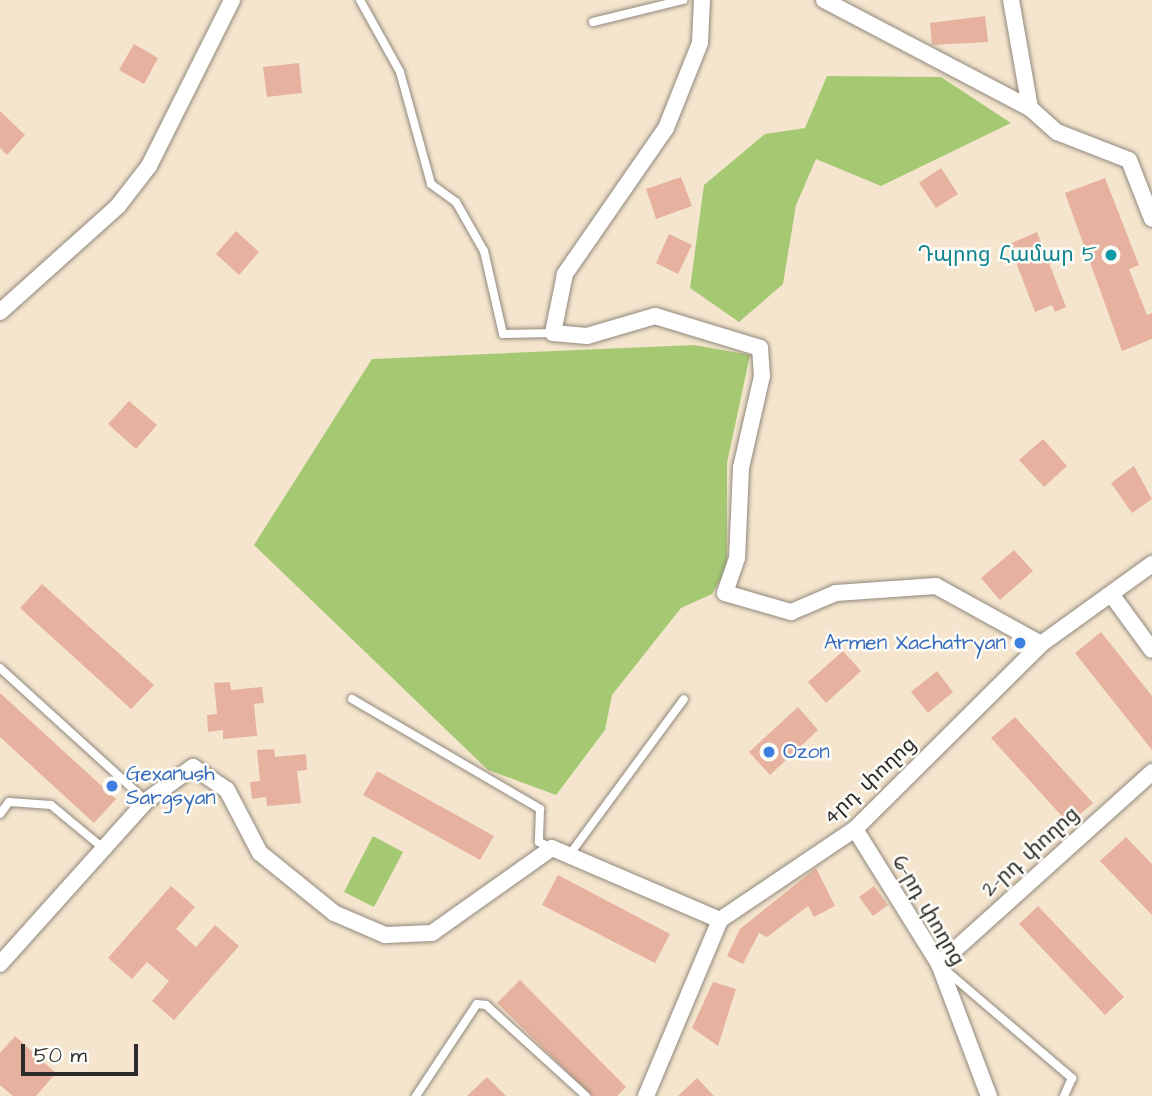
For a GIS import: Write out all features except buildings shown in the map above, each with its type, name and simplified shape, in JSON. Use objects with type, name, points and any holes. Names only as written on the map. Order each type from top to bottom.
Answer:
[{"type":"street","points":[[0,312],[118,206],[149,166],[232,0]]},
{"type":"street","points":[[702,0],[700,43],[666,128],[565,274],[553,333],[587,336],[655,316],[760,348],[762,376],[741,468],[737,558],[724,593],[791,612],[836,593],[936,586],[1041,644]]},
{"type":"street","points":[[824,0],[1030,108],[1057,132],[1129,160],[1152,219]]},
{"type":"street","points":[[1011,0],[1030,108]]},
{"type":"street","name":"4րդ փողոց","points":[[720,920],[855,829],[1041,644],[1152,564]]},
{"type":"street","points":[[1111,594],[1152,650]]},
{"type":"street","points":[[0,964],[146,801],[193,767],[227,790],[260,853],[334,913],[386,934],[432,933],[552,848],[720,920],[646,1096]]},
{"type":"street","name":"2-րդ փողոց","points":[[939,964],[1152,772]]},
{"type":"street","name":"6-րդ փողոց","points":[[855,829],[939,964],[989,1096]]},
{"type":"lane","points":[[360,0],[400,72],[431,184],[456,202],[484,251],[503,334],[553,333]]},
{"type":"lane","points":[[593,22],[683,0]]},
{"type":"lane","points":[[0,668],[146,801]]},
{"type":"lane","points":[[352,699],[540,809],[539,842],[552,848]]},
{"type":"lane","points":[[570,855],[684,699]]},
{"type":"lane","points":[[0,814],[9,802],[51,805],[103,848]]},
{"type":"lane","points":[[939,964],[1072,1078],[1063,1096]]},
{"type":"lane","points":[[416,1096],[477,1004],[486,1005],[586,1096]]},
{"type":"green space","points":[[827,76],[941,77],[1011,123],[881,186],[816,159],[796,205],[783,284],[739,322],[690,288],[704,185],[765,134],[805,128]]},
{"type":"green space","points":[[694,345],[750,355],[727,463],[727,568],[712,594],[681,608],[612,695],[605,730],[556,795],[488,770],[254,545],[372,359]]},
{"type":"green space","points":[[373,836],[403,852],[374,907],[344,892]]},
{"type":"place","name":"Դպրոց Համար 5","points":[[1111,255]]},
{"type":"place","name":"Armen Xachatryan","points":[[1020,643]]},
{"type":"place","name":"Ozon","points":[[769,752]]},
{"type":"place","name":"Gexanush Sargsyan","points":[[112,786]]}]
